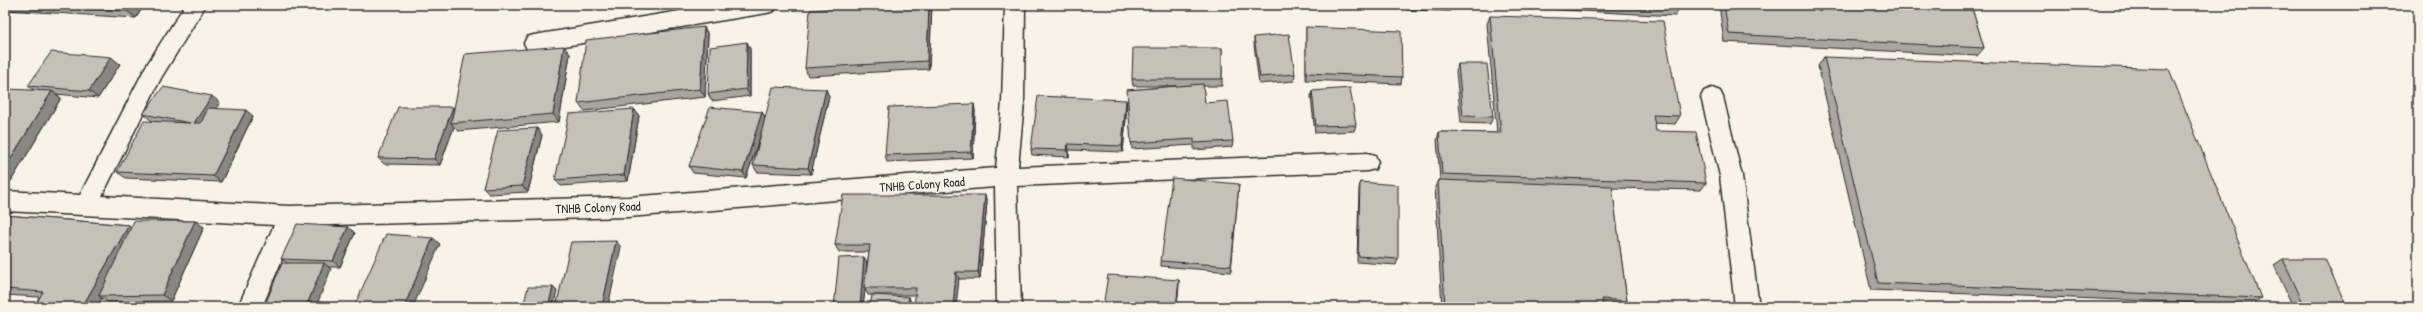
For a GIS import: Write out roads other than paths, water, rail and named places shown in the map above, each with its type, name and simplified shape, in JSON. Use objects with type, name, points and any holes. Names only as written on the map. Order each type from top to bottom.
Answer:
[{"type":"street","points":[[86,206],[153,72],[196,5]]},
{"type":"street","points":[[534,43],[767,5]]},
{"type":"street","points":[[1009,307],[1006,177],[1013,102],[1015,5]]},
{"type":"street","points":[[1712,97],[1731,176],[1747,307]]},
{"type":"street","name":"TNHB Colony Road","points":[[5,201],[289,216],[628,207],[1006,177],[1367,162]]},
{"type":"street","points":[[250,307],[289,216]]}]
